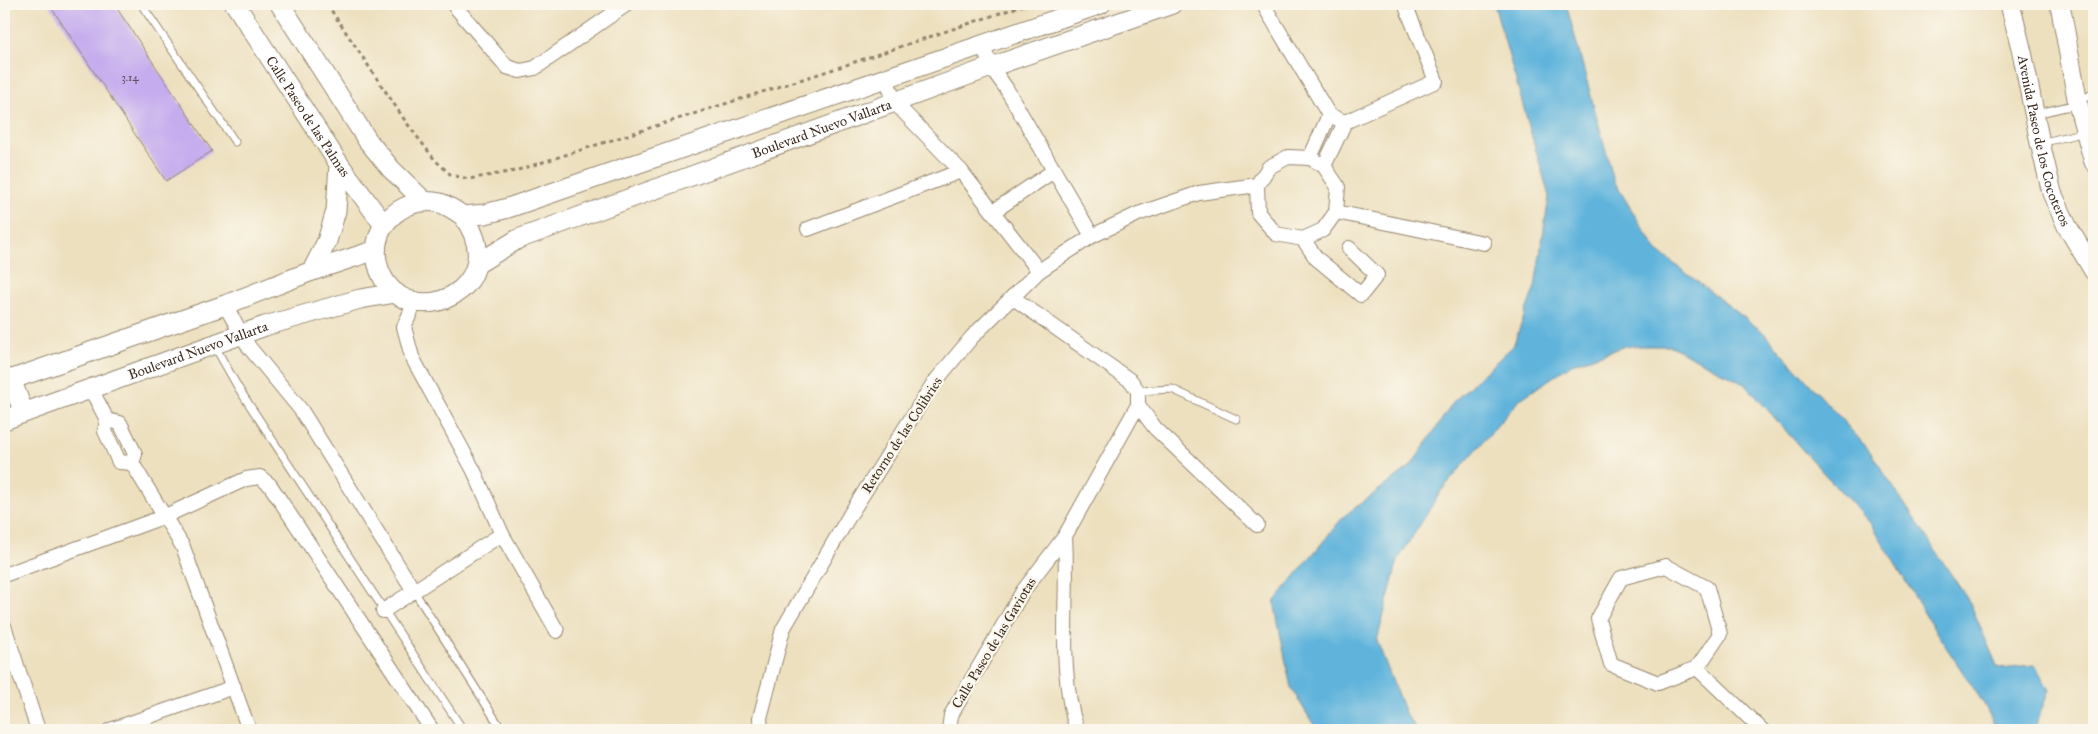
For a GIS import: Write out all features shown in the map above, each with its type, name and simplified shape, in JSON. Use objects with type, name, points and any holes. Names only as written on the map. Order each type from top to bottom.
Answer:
[{"type":"main road","name":"Calle Paseo de las Palmas","points":[[235,4],[339,164],[384,225]]},
{"type":"main road","points":[[280,4],[368,141],[391,170],[425,202]]},
{"type":"main road","name":"Boulevard Nuevo Vallarta","points":[[463,216],[508,208],[1101,4]]},
{"type":"main road","name":"Boulevard Nuevo Vallarta","points":[[384,225],[378,237],[376,250],[378,267],[385,282],[396,293],[415,302],[435,303],[454,296],[469,282],[477,264],[518,239],[991,67],[1172,4]]},
{"type":"main road","name":"Avenida Paseo de los Cocoteros","points":[[2010,4],[2022,52],[2040,143],[2056,201],[2067,226],[2094,270]]},
{"type":"main road","points":[[2060,4],[2078,104],[2089,129],[2094,162]]},
{"type":"main road","points":[[312,271],[327,241],[336,211],[339,164]]},
{"type":"main road","points":[[384,225],[392,216],[413,204],[425,202],[439,203],[452,208],[463,216],[473,230],[478,246],[477,264]]},
{"type":"main road","points":[[24,413],[8,380],[225,305],[312,271],[376,250]]},
{"type":"main road","name":"Boulevard Nuevo Vallarta","points":[[4,420],[242,334],[360,299],[396,293]]},
{"type":"street","points":[[453,4],[507,67],[520,71],[535,68],[627,4]]},
{"type":"street","points":[[1324,166],[1345,122],[1436,81],[1405,4]]},
{"type":"street","points":[[1266,9],[1329,115],[1345,122]]},
{"type":"street","points":[[982,44],[991,67],[1006,88],[1092,236]]},
{"type":"street","points":[[886,78],[895,103],[961,171],[1040,271]]},
{"type":"street","points":[[1310,158],[1329,115]]},
{"type":"street","points":[[1288,157],[1310,158],[1324,166],[1338,187],[1336,212],[1323,230],[1303,239],[1276,234],[1258,213],[1257,185],[1269,167],[1288,157]]},
{"type":"street","points":[[994,211],[1055,170]]},
{"type":"street","points":[[808,229],[961,171]]},
{"type":"street","name":"Retorno de las Colibries","points":[[761,730],[760,718],[783,629],[851,514],[933,384],[972,337],[1040,271],[1092,236],[1138,214],[1200,193],[1257,185]]},
{"type":"street","points":[[1336,212],[1484,243]]},
{"type":"street","points":[[1303,239],[1316,258],[1361,295],[1378,275],[1349,248]]},
{"type":"street","points":[[1012,298],[1131,381],[1155,428],[1257,525]]},
{"type":"street","points":[[415,302],[404,327],[412,356],[474,470],[502,534],[557,631]]},
{"type":"street","points":[[225,305],[249,347],[301,410],[414,591]]},
{"type":"street","points":[[91,389],[107,420],[120,423],[135,454],[132,463],[163,517],[183,547],[249,730]]},
{"type":"street","name":"Calle Paseo de las Gaviotas","points":[[949,730],[951,715],[1023,591],[1065,536],[1138,398]]},
{"type":"street","points":[[4,575],[163,517],[246,479],[260,477],[270,485],[432,730]]},
{"type":"street","points":[[383,611],[502,534]]},
{"type":"street","points":[[1065,536],[1067,568],[1065,677],[1077,730]]},
{"type":"street","points":[[1666,566],[1707,588],[1720,634],[1697,668],[1658,683],[1611,664],[1598,619],[1621,578],[1666,566]]},
{"type":"street","points":[[4,626],[38,730]]},
{"type":"street","points":[[1697,668],[1762,730]]},
{"type":"street","points":[[110,730],[234,687]]},
{"type":"lane","points":[[141,4],[235,142]]},
{"type":"lane","points":[[2034,114],[2078,104],[2094,92]]},
{"type":"lane","points":[[2040,143],[2089,129]]},
{"type":"lane","points":[[213,344],[238,389],[463,730]]},
{"type":"lane","points":[[1138,398],[1172,389],[1236,419]]},
{"type":"lane","points":[[414,591],[502,730]]},
{"type":"path","points":[[327,4],[406,122],[435,160],[451,175],[469,180],[524,168],[831,70],[1027,4]]},
{"type":"water","points":[[1494,4],[1566,4],[1614,181],[1656,250],[1763,332],[1869,450],[1970,603],[1998,668],[2035,665],[2049,690],[2034,730],[1997,730],[1984,704],[1932,626],[1873,526],[1806,454],[1746,385],[1671,346],[1625,346],[1572,364],[1519,400],[1441,491],[1398,560],[1377,641],[1405,713],[1417,730],[1317,730],[1291,688],[1274,602],[1344,516],[1411,466],[1454,401],[1513,346],[1535,287],[1549,196]]},
{"type":"building","points":[[49,4],[114,4],[212,151],[166,181]]}]
